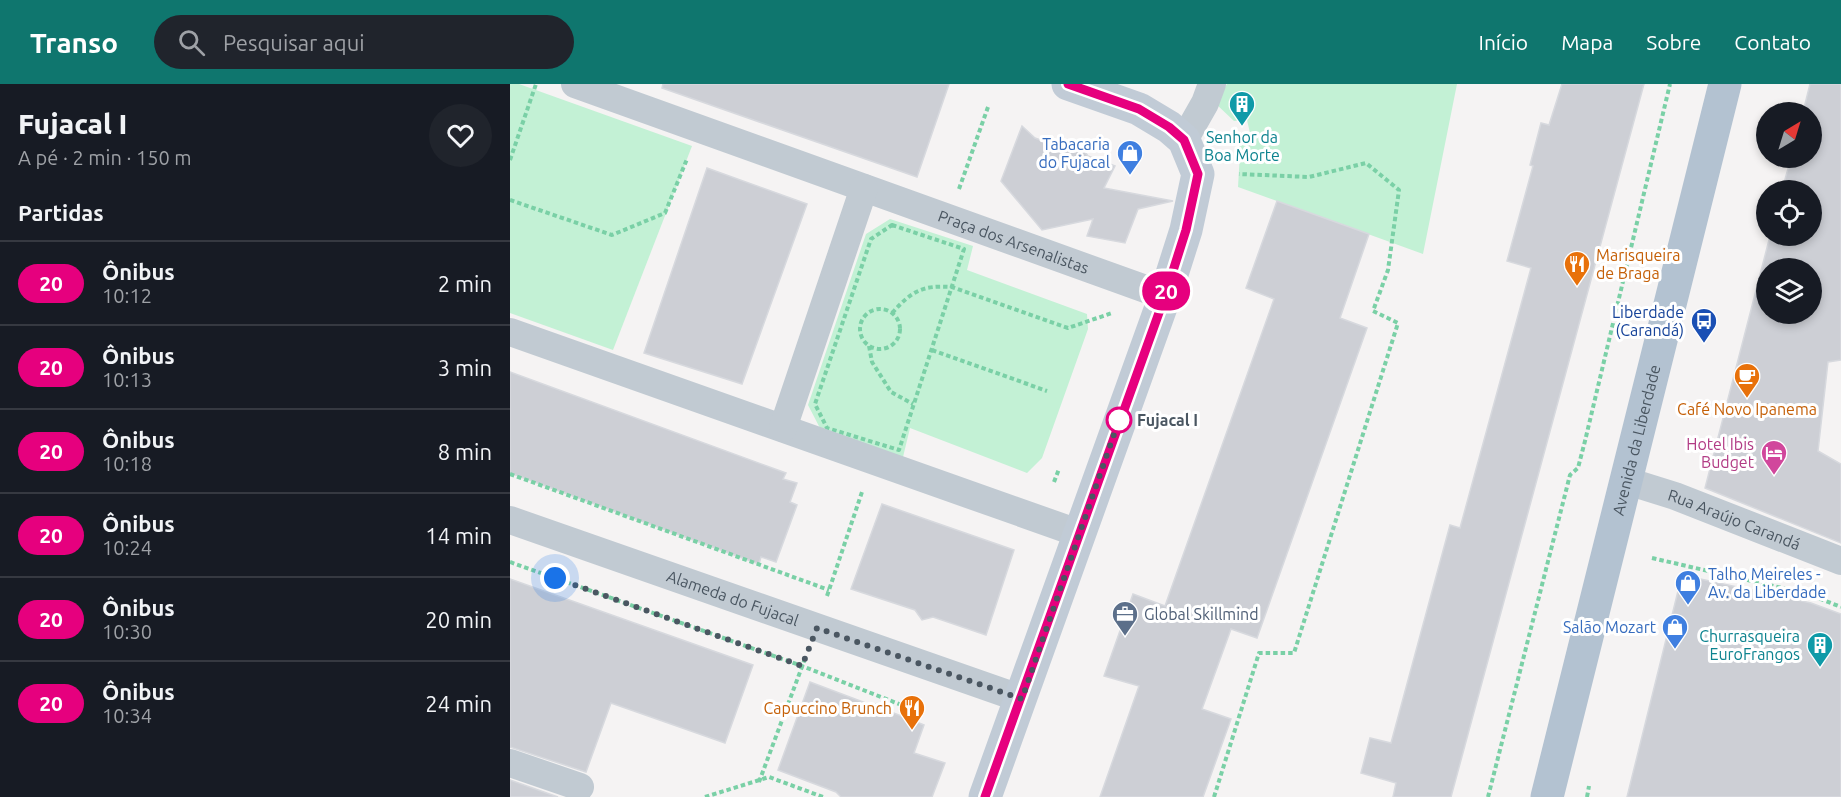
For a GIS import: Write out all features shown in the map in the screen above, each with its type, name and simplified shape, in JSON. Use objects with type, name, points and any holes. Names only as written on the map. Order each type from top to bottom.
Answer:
[{"type":"main road","points":[[985,797],[1165,296],[1186,230],[1198,174],[1184,140],[1169,127],[1139,109],[1068,84]]},
{"type":"main road","name":"Avenida da Liberdade","points":[[1547,797],[1725,84]]},
{"type":"street","name":"Praça dos Arsenalistas","points":[[575,84],[1165,296]]},
{"type":"street","points":[[1184,140],[1205,103],[1212,84]]},
{"type":"street","points":[[783,428],[864,188]]},
{"type":"street","points":[[510,332],[1078,533]]},
{"type":"street","name":"Rua Araújo Carandá","points":[[1627,481],[1675,496],[1841,561]]},
{"type":"street","name":"Alameda do Fujacal","points":[[510,520],[1022,699]]},
{"type":"street","points":[[510,763],[580,787]]},
{"type":"path","points":[[510,160],[536,84]]},
{"type":"path","points":[[1488,797],[1570,475],[1578,468],[1585,441],[1670,84]]},
{"type":"path","points":[[949,218],[988,107]]},
{"type":"path","points":[[510,200],[612,236],[665,213],[689,155]]},
{"type":"path","points":[[1214,797],[1259,653],[1294,652],[1398,323],[1372,311],[1388,270],[1399,189],[1366,163],[1309,177],[1239,174]]},
{"type":"path","points":[[892,225],[964,249],[952,287],[899,450],[827,428],[815,404],[871,239],[892,225]]},
{"type":"path","points":[[892,313],[909,295],[933,286],[952,287],[1068,328],[1115,312]]},
{"type":"path","points":[[868,345],[883,349],[896,342],[900,329],[899,322],[892,313],[880,309],[869,312],[863,317],[860,331],[868,345],[872,362],[891,392],[914,404]]},
{"type":"path","points":[[932,350],[1047,391]]},
{"type":"path","points":[[759,782],[817,628],[873,460]]},
{"type":"path","points":[[1054,482],[1059,469]]},
{"type":"path","points":[[510,474],[829,590]]},
{"type":"path","points":[[1652,558],[1808,594],[1841,607]]},
{"type":"path","points":[[510,562],[802,666]]},
{"type":"path","points":[[705,797],[769,777],[823,797]]},
{"type":"green space","points":[[510,84],[519,84],[692,146],[613,350],[510,313]]},
{"type":"green space","points":[[1227,84],[1457,84],[1423,254],[1238,187],[1240,153],[1236,135],[1250,133],[1247,120],[1234,121],[1215,103]]},
{"type":"green space","points":[[890,219],[973,246],[967,270],[1087,314],[1088,329],[1042,458],[1027,473],[910,428],[903,457],[822,432],[808,405],[866,234]]},
{"type":"building","points":[[663,84],[949,84],[917,177],[662,88]]},
{"type":"building","points":[[1562,84],[1644,84],[1451,797],[1393,797],[1396,783],[1361,773],[1370,738],[1391,743],[1450,525],[1460,528],[1531,268],[1507,261],[1533,166],[1530,165],[1541,123],[1549,125]]},
{"type":"building","points":[[1810,84],[1841,84],[1841,360],[1828,362],[1818,451],[1841,464],[1841,543],[1705,488],[1756,290],[1756,324],[1822,324],[1822,258],[1764,258],[1767,246],[1822,246],[1822,180],[1785,180],[1788,168],[1822,168],[1822,102],[1806,102]]},
{"type":"building","points":[[1022,126],[1035,138],[1063,148],[1077,141],[1088,156],[1115,166],[1104,188],[1173,201],[1138,209],[1125,243],[1087,236],[1093,219],[1042,230],[1001,181]]},
{"type":"building","points":[[707,168],[807,204],[742,384],[644,353]]},
{"type":"building","points":[[1277,201],[1369,234],[1340,318],[1367,328],[1257,638],[1231,629],[1202,709],[1231,719],[1203,797],[1100,797],[1139,686],[1104,676],[1133,594],[1165,606],[1274,299],[1246,288]]},
{"type":"building","points":[[510,372],[786,473],[783,479],[797,483],[790,502],[797,505],[776,562],[761,557],[759,564],[510,473]]},
{"type":"building","points":[[882,504],[1014,550],[986,635],[933,617],[922,620],[915,610],[851,589]]},
{"type":"building","points":[[1682,575],[1811,603],[1841,614],[1841,797],[1627,797]]},
{"type":"building","points":[[510,579],[753,665],[725,743],[611,703],[586,772],[510,747]]},
{"type":"building","points":[[810,682],[871,705],[883,702],[891,712],[924,725],[914,753],[945,763],[932,797],[841,797],[836,792],[778,770]]},
{"type":"building","points":[[510,780],[558,797],[510,797]]},
{"type":"bus line","name":"20","points":[[985,797],[1165,296],[1186,230],[1198,174],[1184,140],[1169,127],[1139,109],[1068,84]]},
{"type":"place","name":"Senhor da Boa Morte","points":[[1242,127]]},
{"type":"place","name":"Tabacaria do Fujacal","points":[[1130,176]]},
{"type":"place","name":"Marisqueira de Braga","points":[[1577,287]]},
{"type":"place","name":"Liberdade (Carandá)","points":[[1704,344]]},
{"type":"place","name":"Café Novo Ipanema","points":[[1747,399]]},
{"type":"place","name":"Fujacal I","points":[[1119,420]]},
{"type":"place","name":"Hotel Ibis Budget","points":[[1774,476]]},
{"type":"place","name":"Talho Meireles - Av. da Liberdade","points":[[1688,606]]},
{"type":"place","name":"Global Skillmind","points":[[1125,637]]},
{"type":"place","name":"Salão Mozart","points":[[1675,650]]},
{"type":"place","name":"Churrasqueira EuroFrangos","points":[[1820,668]]},
{"type":"place","name":"Capuccino Brunch","points":[[912,731]]},
{"type":"route","points":[[555,578],[802,666],[817,628],[1022,699],[1119,420]]}]
